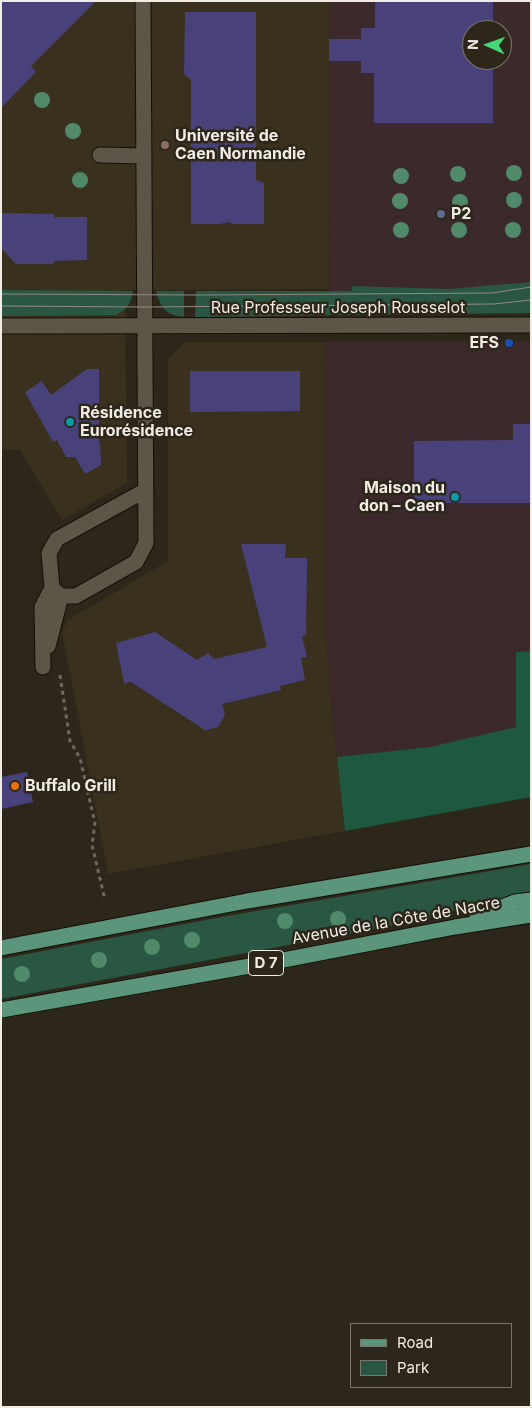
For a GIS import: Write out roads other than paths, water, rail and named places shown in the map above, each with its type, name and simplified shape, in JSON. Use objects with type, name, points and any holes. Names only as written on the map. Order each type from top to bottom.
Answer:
[{"type":"main road","points":[[1,948],[247,901],[531,854]]},
{"type":"main road","points":[[455,926],[515,902],[531,900]]},
{"type":"main road","name":"Avenue de la Côte de Nacre","points":[[1,1010],[278,961],[455,926],[531,915]]},
{"type":"street","points":[[143,1],[146,490],[146,543],[136,562],[76,596],[56,592],[49,553],[57,539],[146,490]]},
{"type":"street","points":[[100,155],[144,156]]},
{"type":"street","name":"Rue Professeur Joseph Rousselot","points":[[1,326],[531,325]]},
{"type":"tram line","points":[[1,294],[492,293],[531,287]]},
{"type":"tram line","points":[[1,306],[145,307],[494,304],[531,300]]},
{"type":"place","name":"Université de Caen Normandie","points":[[165,145]]},
{"type":"place","name":"P2","points":[[441,214]]},
{"type":"place","name":"EFS","points":[[509,343]]},
{"type":"place","name":"Résidence Eurorésidence","points":[[70,422]]},
{"type":"place","name":"Maison du don – Caen","points":[[455,497]]},
{"type":"place","name":"Buffalo Grill","points":[[15,786]]}]
